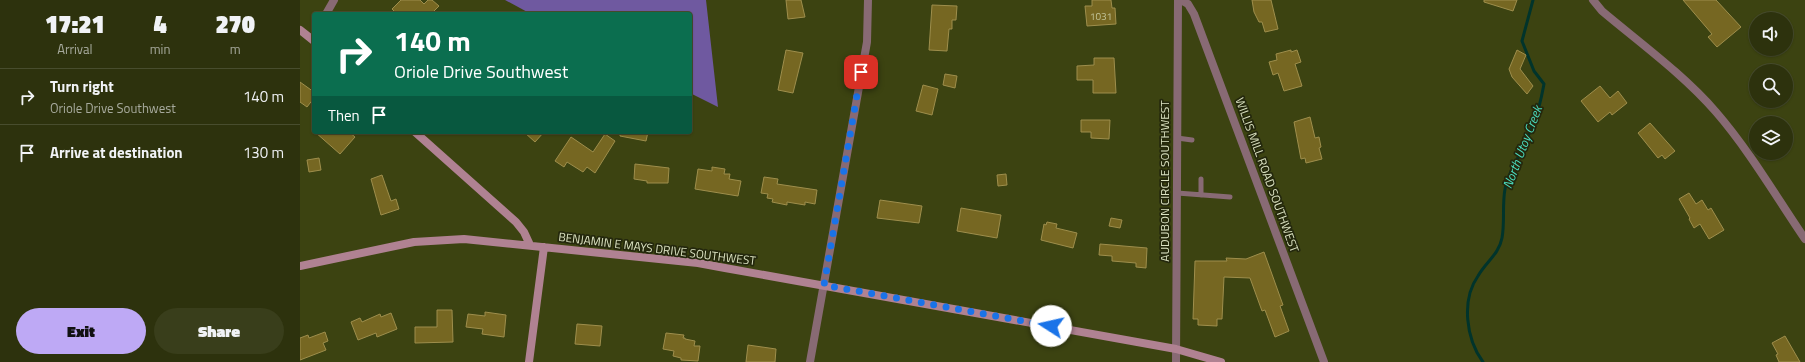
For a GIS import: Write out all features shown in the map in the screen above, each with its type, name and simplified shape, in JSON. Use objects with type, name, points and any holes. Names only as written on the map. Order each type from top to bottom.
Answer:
[{"type":"street","points":[[327,12],[334,0]]},
{"type":"street","points":[[810,362],[866,42],[868,0]]},
{"type":"street","name":"AUDUBON CIRCLE SOUTHWEST","points":[[1176,362],[1180,0]]},
{"type":"street","name":"WILLIS MILL ROAD SOUTHWEST","points":[[1180,0],[1188,4],[1194,14],[1324,362]]},
{"type":"street","points":[[1593,0],[1602,11],[1687,82],[1716,112],[1735,136],[1805,239]]},
{"type":"street","points":[[300,30],[312,38]]},
{"type":"street","points":[[417,134],[516,222],[524,232],[530,245]]},
{"type":"street","name":"BENJAMIN E MAYS DRIVE SOUTHWEST","points":[[300,266],[414,242],[464,239],[530,245],[698,263],[1176,349],[1221,362]]},
{"type":"street","points":[[529,362],[544,247]]},
{"type":"lane","points":[[1178,138],[1192,140]]},
{"type":"lane","points":[[1201,179],[1201,195]]},
{"type":"lane","points":[[1177,193],[1230,197]]},
{"type":"shaded area","points":[[505,0],[706,0],[718,107],[692,94],[692,12],[527,12]]},
{"type":"building","points":[[401,0],[420,0],[424,4],[428,0],[432,0],[439,6],[433,12],[395,12],[392,9]]},
{"type":"building","points":[[786,0],[801,0],[805,17],[788,19]]},
{"type":"building","points":[[1092,0],[1111,0],[1112,8],[1115,8],[1116,24],[1087,26],[1085,6],[1092,6]]},
{"type":"building","points":[[1252,0],[1271,0],[1278,29],[1265,32],[1262,22],[1259,22],[1254,12]]},
{"type":"building","points":[[1484,0],[1517,0],[1513,11],[1484,2]]},
{"type":"building","points":[[1683,0],[1716,0],[1741,27],[1717,47],[1708,37],[1712,34]]},
{"type":"building","points":[[932,5],[957,6],[956,20],[952,20],[952,29],[949,29],[947,51],[929,50]]},
{"type":"building","points":[[786,50],[803,53],[793,93],[778,90]]},
{"type":"building","points":[[1291,50],[1291,52],[1297,50],[1301,62],[1295,64],[1302,86],[1284,91],[1278,73],[1273,75],[1269,62],[1277,60],[1276,54]]},
{"type":"building","points":[[1517,50],[1526,55],[1520,69],[1533,86],[1527,94],[1512,77],[1509,69]]},
{"type":"building","points":[[1094,58],[1114,58],[1116,93],[1093,93],[1093,80],[1077,80],[1077,66],[1094,65]]},
{"type":"building","points":[[945,74],[957,76],[955,88],[943,85]]},
{"type":"building","points":[[300,82],[312,91],[312,101],[307,107],[300,102]]},
{"type":"building","points":[[923,85],[938,89],[932,115],[916,111]]},
{"type":"building","points":[[1600,86],[1610,98],[1618,91],[1627,103],[1612,115],[1610,112],[1598,122],[1581,101]]},
{"type":"building","points":[[1310,117],[1315,138],[1319,137],[1321,147],[1319,148],[1322,159],[1306,163],[1305,158],[1301,159],[1294,122]]},
{"type":"building","points":[[1081,120],[1110,120],[1109,139],[1091,138],[1091,132],[1081,132]]},
{"type":"building","points":[[1650,123],[1675,151],[1665,159],[1662,155],[1658,158],[1638,133]]},
{"type":"building","points":[[317,134],[351,134],[355,137],[340,154]]},
{"type":"building","points":[[526,134],[542,134],[535,142]]},
{"type":"building","points":[[605,134],[615,141],[595,173],[587,167],[583,172],[567,162],[564,167],[555,161],[571,137],[593,152]]},
{"type":"building","points":[[620,134],[648,134],[646,141],[620,136]]},
{"type":"building","points":[[319,158],[321,170],[309,172],[307,160]]},
{"type":"building","points":[[635,164],[669,168],[668,183],[647,183],[647,181],[634,179]]},
{"type":"building","points":[[712,167],[725,169],[724,174],[730,174],[729,179],[741,181],[738,196],[695,189],[698,169],[712,171]]},
{"type":"building","points":[[1006,174],[1007,185],[998,186],[997,175]]},
{"type":"building","points":[[382,175],[391,201],[396,199],[399,209],[381,215],[371,179]]},
{"type":"building","points":[[764,177],[778,179],[777,184],[817,190],[815,204],[805,202],[805,205],[787,202],[787,205],[772,202],[773,199],[767,198],[768,194],[761,193]]},
{"type":"building","points":[[1689,193],[1696,204],[1702,200],[1708,210],[1711,208],[1724,230],[1709,239],[1700,224],[1694,228],[1679,199]]},
{"type":"building","points":[[880,200],[922,206],[919,223],[877,218]]},
{"type":"building","points":[[961,208],[1001,215],[997,238],[957,231]]},
{"type":"building","points":[[1111,218],[1122,220],[1120,228],[1109,226]]},
{"type":"building","points":[[1047,222],[1057,224],[1056,228],[1077,233],[1073,248],[1041,240],[1044,224],[1046,225]]},
{"type":"building","points":[[1100,244],[1147,248],[1146,268],[1136,267],[1136,263],[1112,261],[1112,256],[1099,255]]},
{"type":"building","points":[[1264,252],[1283,305],[1280,306],[1289,331],[1275,337],[1265,310],[1262,311],[1250,278],[1224,277],[1222,319],[1217,319],[1217,326],[1198,325],[1198,319],[1193,319],[1195,261],[1227,261],[1226,258],[1246,259]]},
{"type":"building","points":[[437,310],[452,310],[453,342],[415,343],[415,327],[437,327]]},
{"type":"building","points":[[485,312],[506,315],[504,337],[482,334],[483,329],[466,327],[468,314],[485,316]]},
{"type":"building","points":[[391,313],[397,329],[377,337],[376,333],[358,340],[351,322],[360,318],[362,322],[380,314],[381,317]]},
{"type":"building","points":[[577,324],[602,326],[600,346],[575,344]]},
{"type":"building","points":[[325,332],[328,341],[323,343],[326,350],[300,360],[300,338],[308,335],[309,338]]},
{"type":"building","points":[[666,333],[684,335],[683,338],[695,341],[694,346],[700,346],[698,361],[681,360],[681,358],[673,356],[674,351],[663,349]]},
{"type":"building","points":[[1785,336],[1800,362],[1779,362],[1776,355],[1778,354],[1772,343]]},
{"type":"building","points":[[748,345],[776,349],[775,362],[746,362]]},
{"type":"waterway","name":"North Utoy Creek","points":[[1483,362],[1477,353],[1469,331],[1469,296],[1481,271],[1498,249],[1500,244],[1503,232],[1504,195],[1506,184],[1533,126],[1542,96],[1544,84],[1534,71],[1522,41],[1533,0]]},
{"type":"route","points":[[861,72],[824,285],[1051,326]]}]
